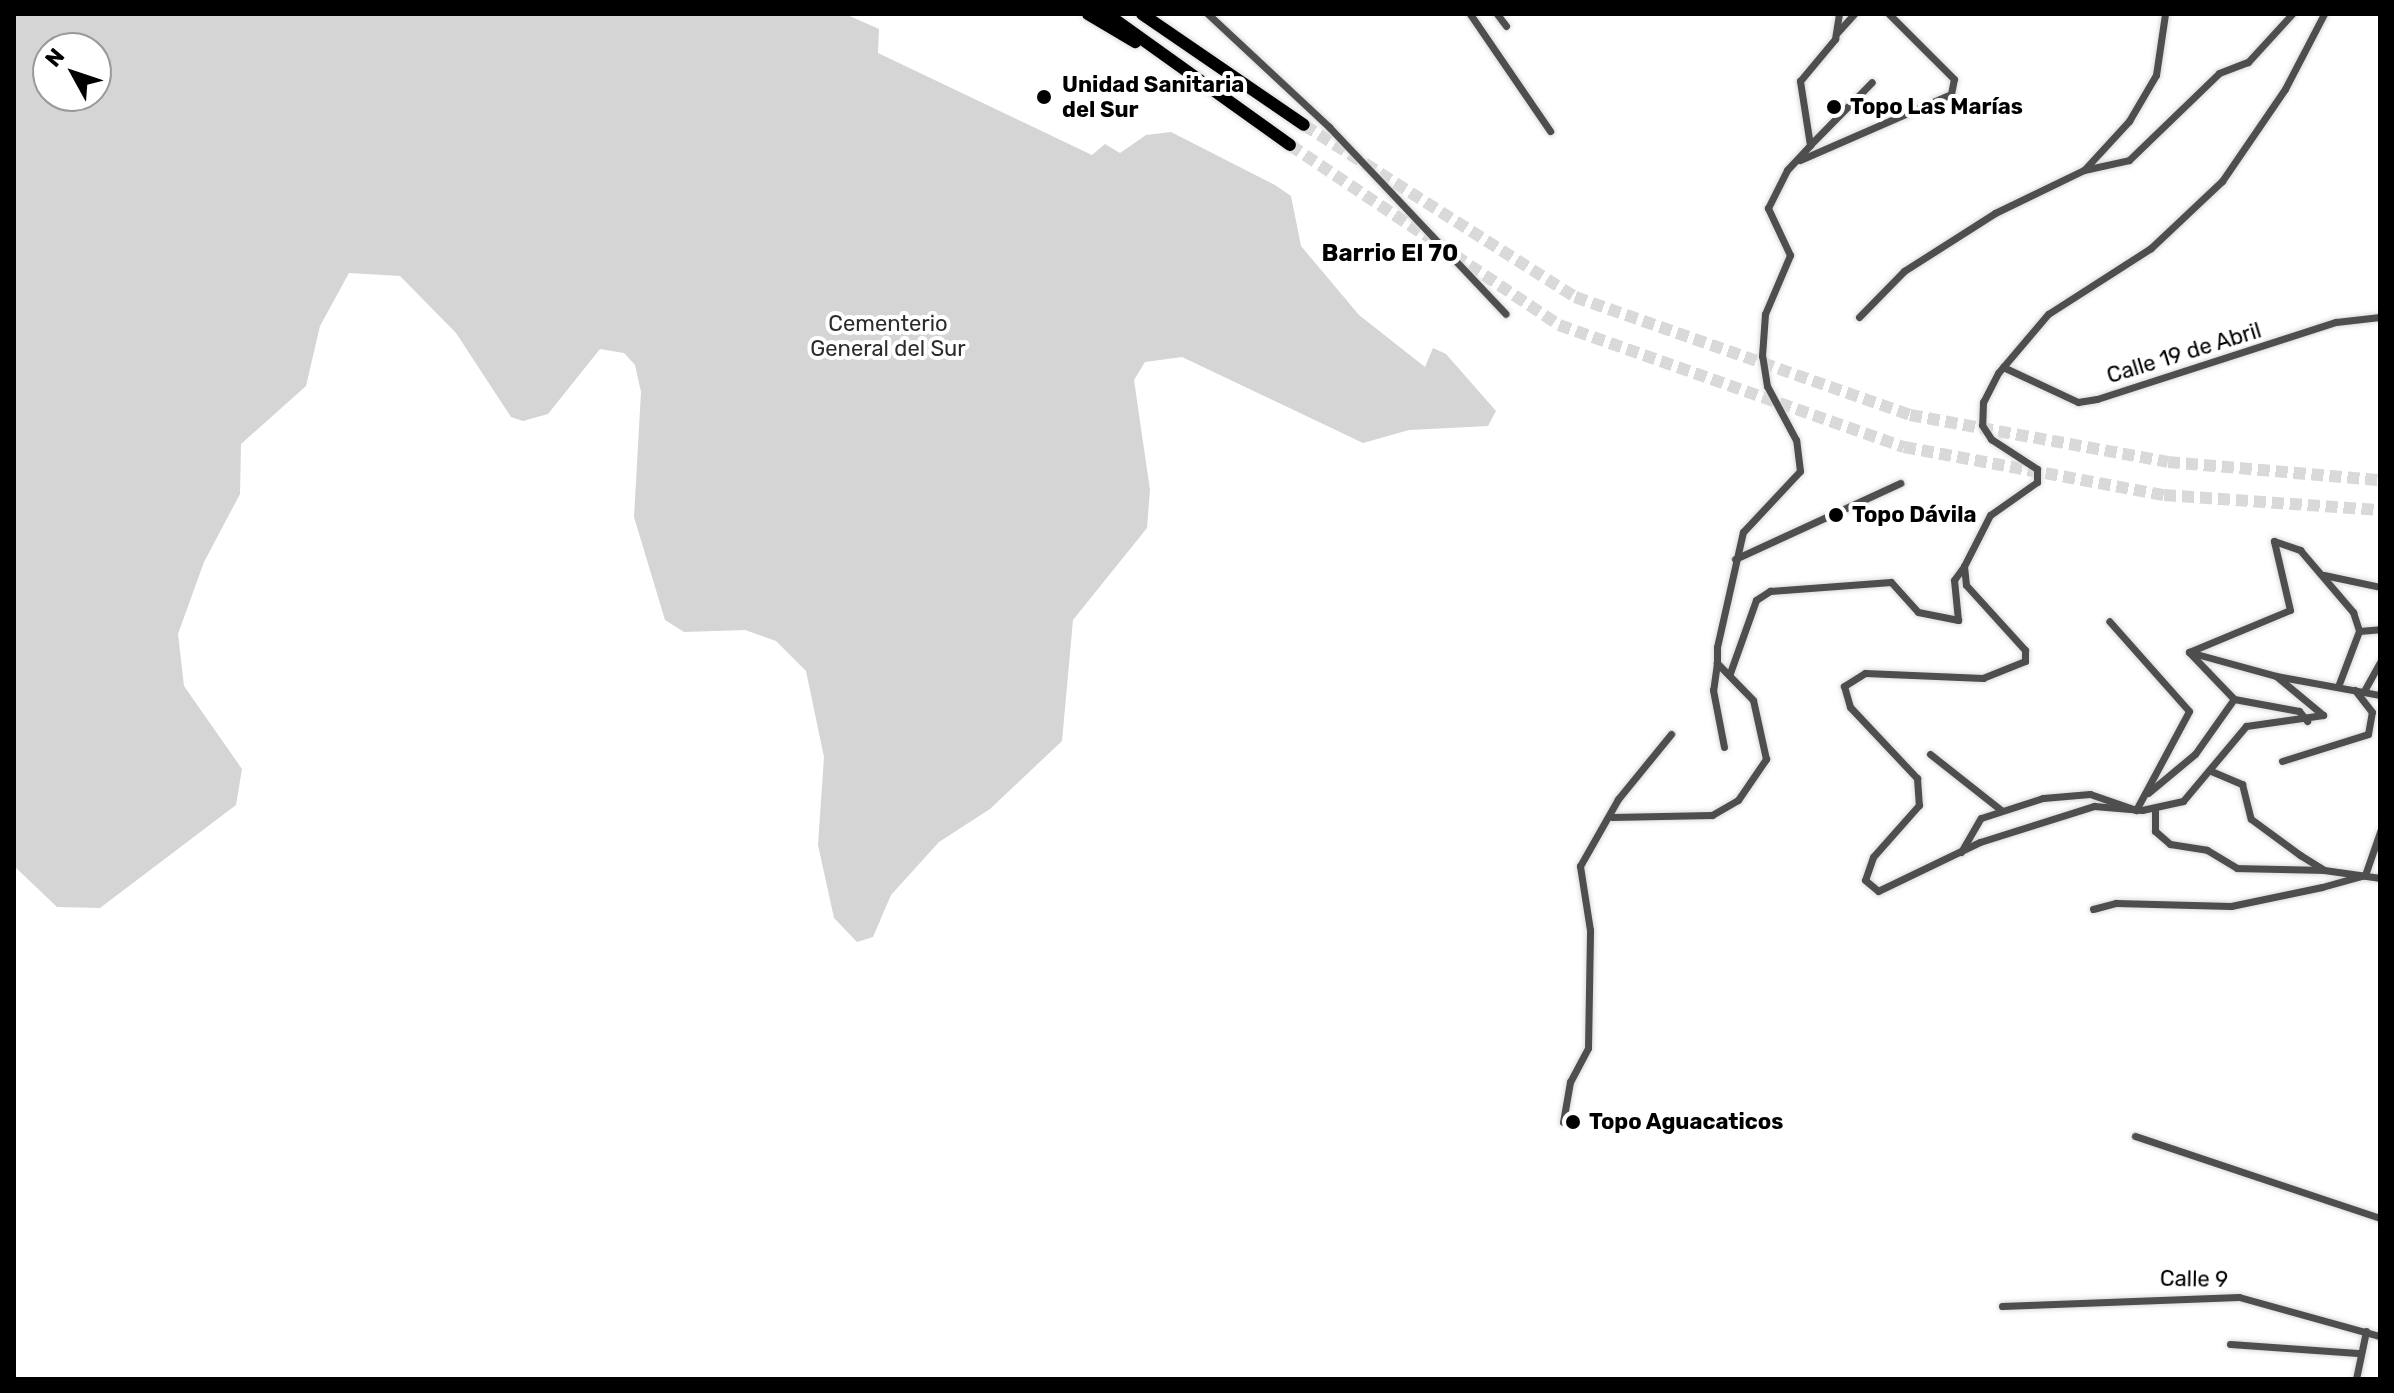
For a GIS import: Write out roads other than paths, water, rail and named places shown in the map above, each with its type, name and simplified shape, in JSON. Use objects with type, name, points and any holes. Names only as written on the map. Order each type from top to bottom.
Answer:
[{"type":"highway","points":[[1088,14],[1163,56]]},
{"type":"highway","points":[[1107,14],[1290,145]]},
{"type":"highway","points":[[1142,14],[1304,125]]},
{"type":"highway","points":[[1152,14],[1180,40]]},
{"type":"street","points":[[1208,14],[1329,127],[1506,314]]},
{"type":"street","points":[[1470,14],[1550,131]]},
{"type":"street","points":[[1497,14],[1506,26]]},
{"type":"street","points":[[1836,34],[1839,14]]},
{"type":"street","points":[[1810,145],[1800,81],[1854,14]]},
{"type":"street","points":[[1798,161],[1951,94],[1954,79],[1889,14]]},
{"type":"street","points":[[1859,317],[1928,254],[2084,170],[2129,121],[2156,75],[2165,14]]},
{"type":"street","points":[[2084,170],[2114,166],[2144,148],[2292,14]]},
{"type":"street","points":[[1730,673],[1756,600],[1770,591],[1891,582],[1918,612],[1958,620],[1954,580],[1990,515],[2037,482],[2037,469],[1991,439],[1982,425],[1983,402],[2003,367],[2048,314],[2151,248],[2222,181],[2285,89],[2324,14]]},
{"type":"street","points":[[1724,747],[1713,690],[1735,559],[1743,532],[1800,471],[1796,440],[1767,386],[1762,356],[1765,314],[1790,255],[1768,208],[1810,145],[1872,82]]},
{"type":"street","name":"Calle 19 de Abril","points":[[2003,367],[2078,402],[2097,399],[2336,322],[2380,317]]},
{"type":"street","points":[[1735,559],[1900,483]]},
{"type":"street","points":[[2189,652],[2290,610],[2274,541],[2300,550],[2353,612],[2359,631],[2339,684]]},
{"type":"street","points":[[1964,566],[1966,585],[2025,650],[2021,668],[1968,680],[1865,673],[1851,677],[1843,695],[1917,778],[1919,805],[1865,870],[1870,889],[1961,852],[2094,806],[2136,810],[2155,808],[2195,794],[2226,741],[2246,726],[2319,720],[2322,709],[2276,676]]},
{"type":"street","points":[[2322,575],[2380,587]]},
{"type":"street","points":[[2109,621],[2189,711],[2136,810]]},
{"type":"street","points":[[2359,631],[2380,629]]},
{"type":"street","points":[[2189,652],[2276,676],[2339,684],[2380,695]]},
{"type":"street","points":[[2189,652],[2234,699],[2299,711],[2307,721]]},
{"type":"street","points":[[2364,691],[2380,662]]},
{"type":"street","points":[[1612,817],[1712,815],[1755,781],[1766,759],[1753,700],[1717,663]]},
{"type":"street","points":[[2282,761],[2368,734],[2372,712],[2354,688]]},
{"type":"street","points":[[2144,796],[2195,754],[2234,699]]},
{"type":"street","points":[[1563,1122],[1570,1082],[1588,1048],[1590,930],[1580,866],[1671,734]]},
{"type":"street","points":[[1930,754],[2001,810]]},
{"type":"street","points":[[2211,771],[2242,784],[2251,819],[2324,870]]},
{"type":"street","points":[[1961,852],[1969,829],[2001,810],[2067,794],[2136,810]]},
{"type":"street","points":[[2155,808],[2155,831],[2170,844],[2207,850],[2237,868],[2324,870],[2380,878]]},
{"type":"street","points":[[2365,875],[2380,832]]},
{"type":"street","points":[[2093,909],[2116,903],[2231,906],[2365,875]]},
{"type":"street","points":[[2135,1136],[2380,1218]]},
{"type":"street","name":"Calle 9","points":[[2002,1306],[2239,1297],[2380,1336]]},
{"type":"street","points":[[2356,1379],[2358,1353],[2366,1331]]},
{"type":"street","points":[[2230,1344],[2358,1353]]},
{"type":"tunnel","points":[[1304,125],[1575,297],[1910,415],[2168,462],[2380,480]]},
{"type":"tunnel","points":[[1290,145],[1559,325],[1904,447],[2164,495],[2380,510]]},
{"type":"place","name":"Unidad Sanitaria del Sur","points":[[1044,97]]},
{"type":"place","name":"Topo Las Marías","points":[[1834,107]]},
{"type":"place","name":"Topo Dávila","points":[[1836,515]]},
{"type":"place","name":"Topo Aguacaticos","points":[[1573,1122]]},
{"type":"district","name":"Barrio El 70","points":[[1390,254]]},
{"type":"park label","name":"Cementerio General del Sur","points":[[888,336]]}]
